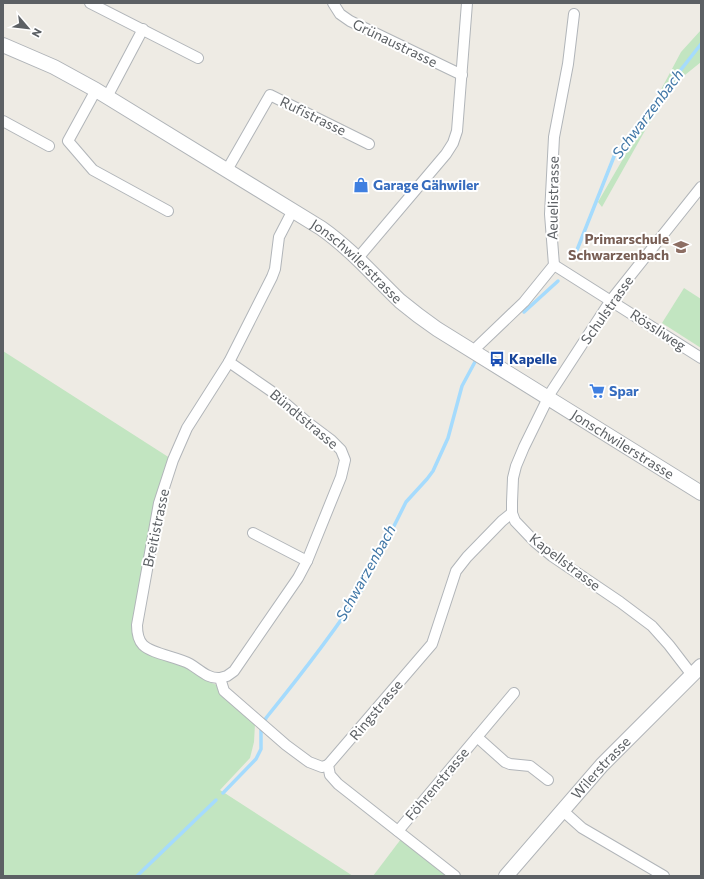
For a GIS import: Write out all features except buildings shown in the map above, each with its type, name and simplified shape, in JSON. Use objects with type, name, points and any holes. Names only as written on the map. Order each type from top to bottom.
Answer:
[{"type":"street","points":[[90,3],[198,58]]},
{"type":"street","name":"Grünaustrasse","points":[[333,3],[340,14],[350,21],[462,75]]},
{"type":"street","points":[[358,258],[446,154],[453,143],[457,131],[467,3]]},
{"type":"street","name":"Aeuelistrasse","points":[[554,265],[550,214],[554,137],[568,64],[574,14]]},
{"type":"street","points":[[143,29],[102,93],[68,141],[93,170],[168,211]]},
{"type":"street","name":"Jonschwilerstrasse","points":[[3,45],[54,66],[102,93],[293,210],[341,243],[401,301],[424,320],[701,493]]},
{"type":"street","name":"Rufistrasse","points":[[227,170],[270,95],[369,144]]},
{"type":"street","points":[[3,121],[49,146]]},
{"type":"street","name":"Schulstrasse","points":[[548,398],[611,300],[701,187]]},
{"type":"street","name":"Breitistrasse","points":[[220,678],[209,676],[188,663],[149,649],[143,645],[139,638],[137,625],[159,503],[173,460],[187,428],[229,362],[272,277],[275,269],[279,237],[293,210]]},
{"type":"street","points":[[474,352],[478,346],[524,302],[554,265]]},
{"type":"street","name":"Rössliweg","points":[[554,265],[701,358]]},
{"type":"street","name":"Bündtstrasse","points":[[220,678],[227,676],[234,671],[298,578],[307,561],[345,464],[344,455],[331,440],[307,422],[271,391],[229,362]]},
{"type":"street","points":[[512,513],[512,490],[516,466],[524,446],[548,398]]},
{"type":"street","name":"Kapellstrasse","points":[[512,513],[515,521],[540,546],[652,626],[669,645],[696,670]]},
{"type":"street","name":"Ringstrasse","points":[[328,766],[432,644],[456,571],[472,552],[502,521],[512,513]]},
{"type":"street","points":[[253,533],[307,561]]},
{"type":"street","name":"Wilerstrasse","points":[[506,876],[602,765],[696,670]]},
{"type":"street","points":[[220,678],[224,690],[256,719],[309,762],[322,767],[328,766],[330,775],[338,784],[454,876]]},
{"type":"street","name":"Föhrenstrasse","points":[[398,831],[514,693]]},
{"type":"street","name":"Föhrenstrasse","points":[[477,737],[506,762],[510,764],[530,766],[548,780]]},
{"type":"street","points":[[562,810],[582,828],[664,876]]},
{"type":"green space","points":[[701,30],[701,62],[680,79],[647,127],[602,207],[598,202],[638,133],[681,52]]},
{"type":"green space","points":[[684,288],[701,299],[701,348],[662,323]]},
{"type":"green space","points":[[3,351],[173,460],[137,625],[143,645],[188,663],[209,682],[217,685],[255,724],[254,742],[250,758],[220,790],[353,876],[3,876]]},
{"type":"green space","points":[[401,839],[448,876],[373,876]]},
{"type":"waterway","name":"Schwarzenbach","points":[[575,255],[615,154],[701,44]]},
{"type":"waterway","name":"Schwarzenbach","points":[[524,312],[558,281]]},
{"type":"waterway","name":"Schwarzenbach","points":[[223,793],[256,759],[261,749],[261,730],[266,718],[341,621],[364,586],[406,502],[433,471],[448,438],[462,386],[476,360]]},
{"type":"waterway","name":"Schwarzenbach","points":[[137,876],[216,800]]},
{"type":"place","name":"Garage Gähwiler","points":[[361,185]]},
{"type":"place","name":"Primarschule Schwarzenbach","points":[[681,247]]},
{"type":"place","name":"Kapelle","points":[[497,359]]},
{"type":"place","name":"Spar","points":[[597,391]]}]
